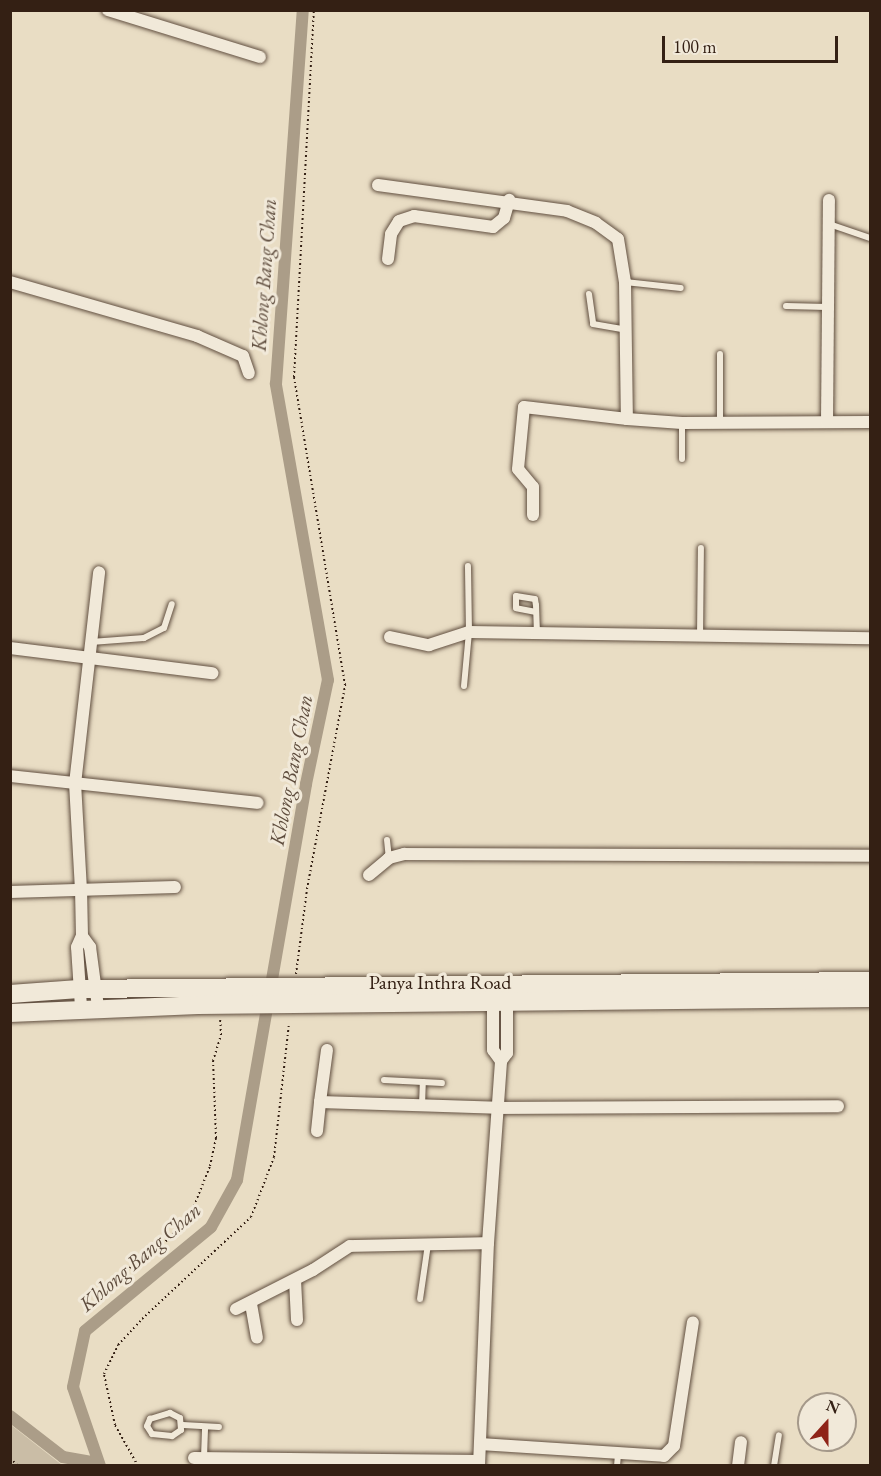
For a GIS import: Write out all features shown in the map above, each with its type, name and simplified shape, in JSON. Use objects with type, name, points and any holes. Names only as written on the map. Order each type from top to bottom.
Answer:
[{"type":"main road","name":"Panya Inthra Road","points":[[500,995],[870,981]]},
{"type":"main road","name":"Panya Inthra Road","points":[[10,994],[87,989],[228,999]]},
{"type":"main road","name":"Panya Inthra Road","points":[[10,1012],[228,999],[302,989],[500,995],[870,998]]},
{"type":"street","points":[[108,10],[260,57]]},
{"type":"street","points":[[378,185],[509,200],[567,211],[596,223],[618,239],[626,282],[627,419]]},
{"type":"street","points":[[388,259],[391,234],[399,221],[414,216],[493,227],[504,218],[509,200]]},
{"type":"street","points":[[827,422],[828,200]]},
{"type":"street","points":[[10,282],[196,336],[243,356],[249,373]]},
{"type":"street","points":[[533,515],[533,487],[518,469],[524,407],[682,423],[870,422]]},
{"type":"street","points":[[90,1007],[77,947],[82,936],[75,784],[99,572]]},
{"type":"street","points":[[390,638],[429,645],[469,632],[870,638]]},
{"type":"street","points":[[10,648],[212,673]]},
{"type":"street","points":[[10,776],[258,803]]},
{"type":"street","points":[[369,875],[389,858],[404,854],[870,856]]},
{"type":"street","points":[[10,892],[175,887]]},
{"type":"street","points":[[199,1458],[232,1462],[479,1463],[488,1244],[497,1108],[501,1061],[507,1053],[500,995]]},
{"type":"street","points":[[317,1131],[327,1050]]},
{"type":"street","points":[[320,1102],[497,1108],[838,1106]]},
{"type":"street","points":[[236,1309],[251,1304],[295,1280],[350,1246],[488,1244]]},
{"type":"street","points":[[295,1280],[297,1320]]},
{"type":"street","points":[[251,1304],[257,1337]]},
{"type":"street","points":[[480,1444],[617,1460],[664,1456],[674,1446],[693,1322]]},
{"type":"street","points":[[738,1466],[741,1442]]},
{"type":"lane","points":[[828,224],[870,238]]},
{"type":"lane","points":[[626,282],[681,288]]},
{"type":"lane","points":[[589,294],[593,324],[627,330]]},
{"type":"lane","points":[[786,306],[828,307]]},
{"type":"lane","points":[[720,354],[720,423]]},
{"type":"lane","points":[[681,459],[682,423]]},
{"type":"lane","points":[[700,637],[701,548]]},
{"type":"lane","points":[[464,686],[469,632],[468,566]]},
{"type":"lane","points":[[91,642],[144,638],[164,628],[172,604]]},
{"type":"lane","points":[[536,612],[537,634]]},
{"type":"lane","points":[[387,840],[389,858]]},
{"type":"lane","points":[[384,1080],[442,1083]]},
{"type":"lane","points":[[422,1107],[423,1082]]},
{"type":"lane","points":[[420,1299],[428,1244]]},
{"type":"lane","points":[[170,1413],[180,1418],[183,1425],[177,1433],[166,1437],[152,1434],[147,1426],[155,1416],[170,1413]]},
{"type":"lane","points":[[183,1425],[219,1427]]},
{"type":"lane","points":[[199,1458],[205,1427]]},
{"type":"lane","points":[[774,1466],[779,1435]]},
{"type":"path","points":[[302,989],[307,889],[345,685],[294,376],[314,10]]},
{"type":"path","points":[[97,1292],[170,1238],[194,1206],[210,1166],[216,1138],[213,1061],[228,999]]},
{"type":"path","points":[[138,1466],[116,1425],[104,1374],[118,1345],[142,1319],[251,1217],[274,1157],[289,1024]]},
{"type":"path","points":[[10,1458],[18,1466]]},
{"type":"shaded area","points":[[11,1425],[62,1465],[11,1465]]},
{"type":"waterway","name":"Khlong Bang Chan","points":[[100,1466],[73,1387],[85,1331],[211,1227],[237,1180],[306,784],[328,680],[276,384],[303,10]]},
{"type":"waterway","points":[[10,1416],[63,1457],[98,1463]]}]
